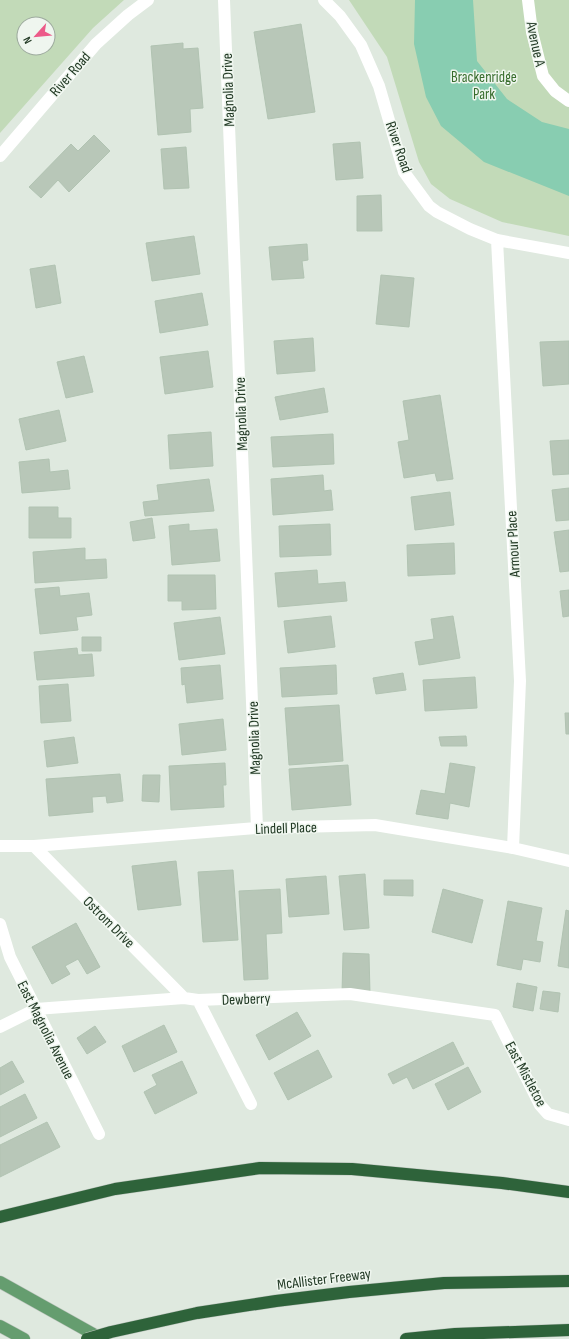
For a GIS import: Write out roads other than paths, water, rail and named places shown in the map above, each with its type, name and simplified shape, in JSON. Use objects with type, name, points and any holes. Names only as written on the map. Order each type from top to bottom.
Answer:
[{"type":"highway","points":[[0,1217],[115,1189],[260,1168],[352,1170],[502,1183],[569,1192]]},
{"type":"highway","name":"McAllister Freeway","points":[[87,1339],[111,1332],[197,1313],[349,1292],[444,1283],[569,1281]]},
{"type":"highway","points":[[406,1339],[455,1334],[569,1330]]},
{"type":"main road","points":[[0,1282],[102,1339]]},
{"type":"main road","points":[[0,1326],[24,1339]]},
{"type":"street","name":"River Road","points":[[0,156],[96,44],[128,15],[148,0]]},
{"type":"street","name":"Magnolia Drive","points":[[224,0],[257,828]]},
{"type":"street","name":"River Road","points":[[324,0],[340,16],[364,52],[379,86],[404,172],[430,206],[437,212],[470,229],[497,240],[569,253]]},
{"type":"street","name":"Avenue A","points":[[528,0],[532,32],[543,76],[555,91],[569,101]]},
{"type":"street","name":"Armour Place","points":[[497,240],[520,681],[513,848]]},
{"type":"street","name":"Lindell Place","points":[[0,846],[34,846],[257,828],[375,825],[513,848],[569,862]]},
{"type":"street","name":"Ostrom Drive","points":[[34,846],[184,998]]},
{"type":"street","name":"East Magnolia Avenue","points":[[0,924],[10,957],[99,1134]]},
{"type":"street","name":"Dewberry","points":[[0,1027],[36,1009],[184,998],[198,1000],[350,994],[495,1015]]},
{"type":"street","points":[[198,1000],[251,1104]]},
{"type":"street","name":"East Mistletoe","points":[[495,1015],[540,1105],[548,1114],[569,1120]]},
{"type":"park label","name":"Brackenridge Park","points":[[484,86]]}]
